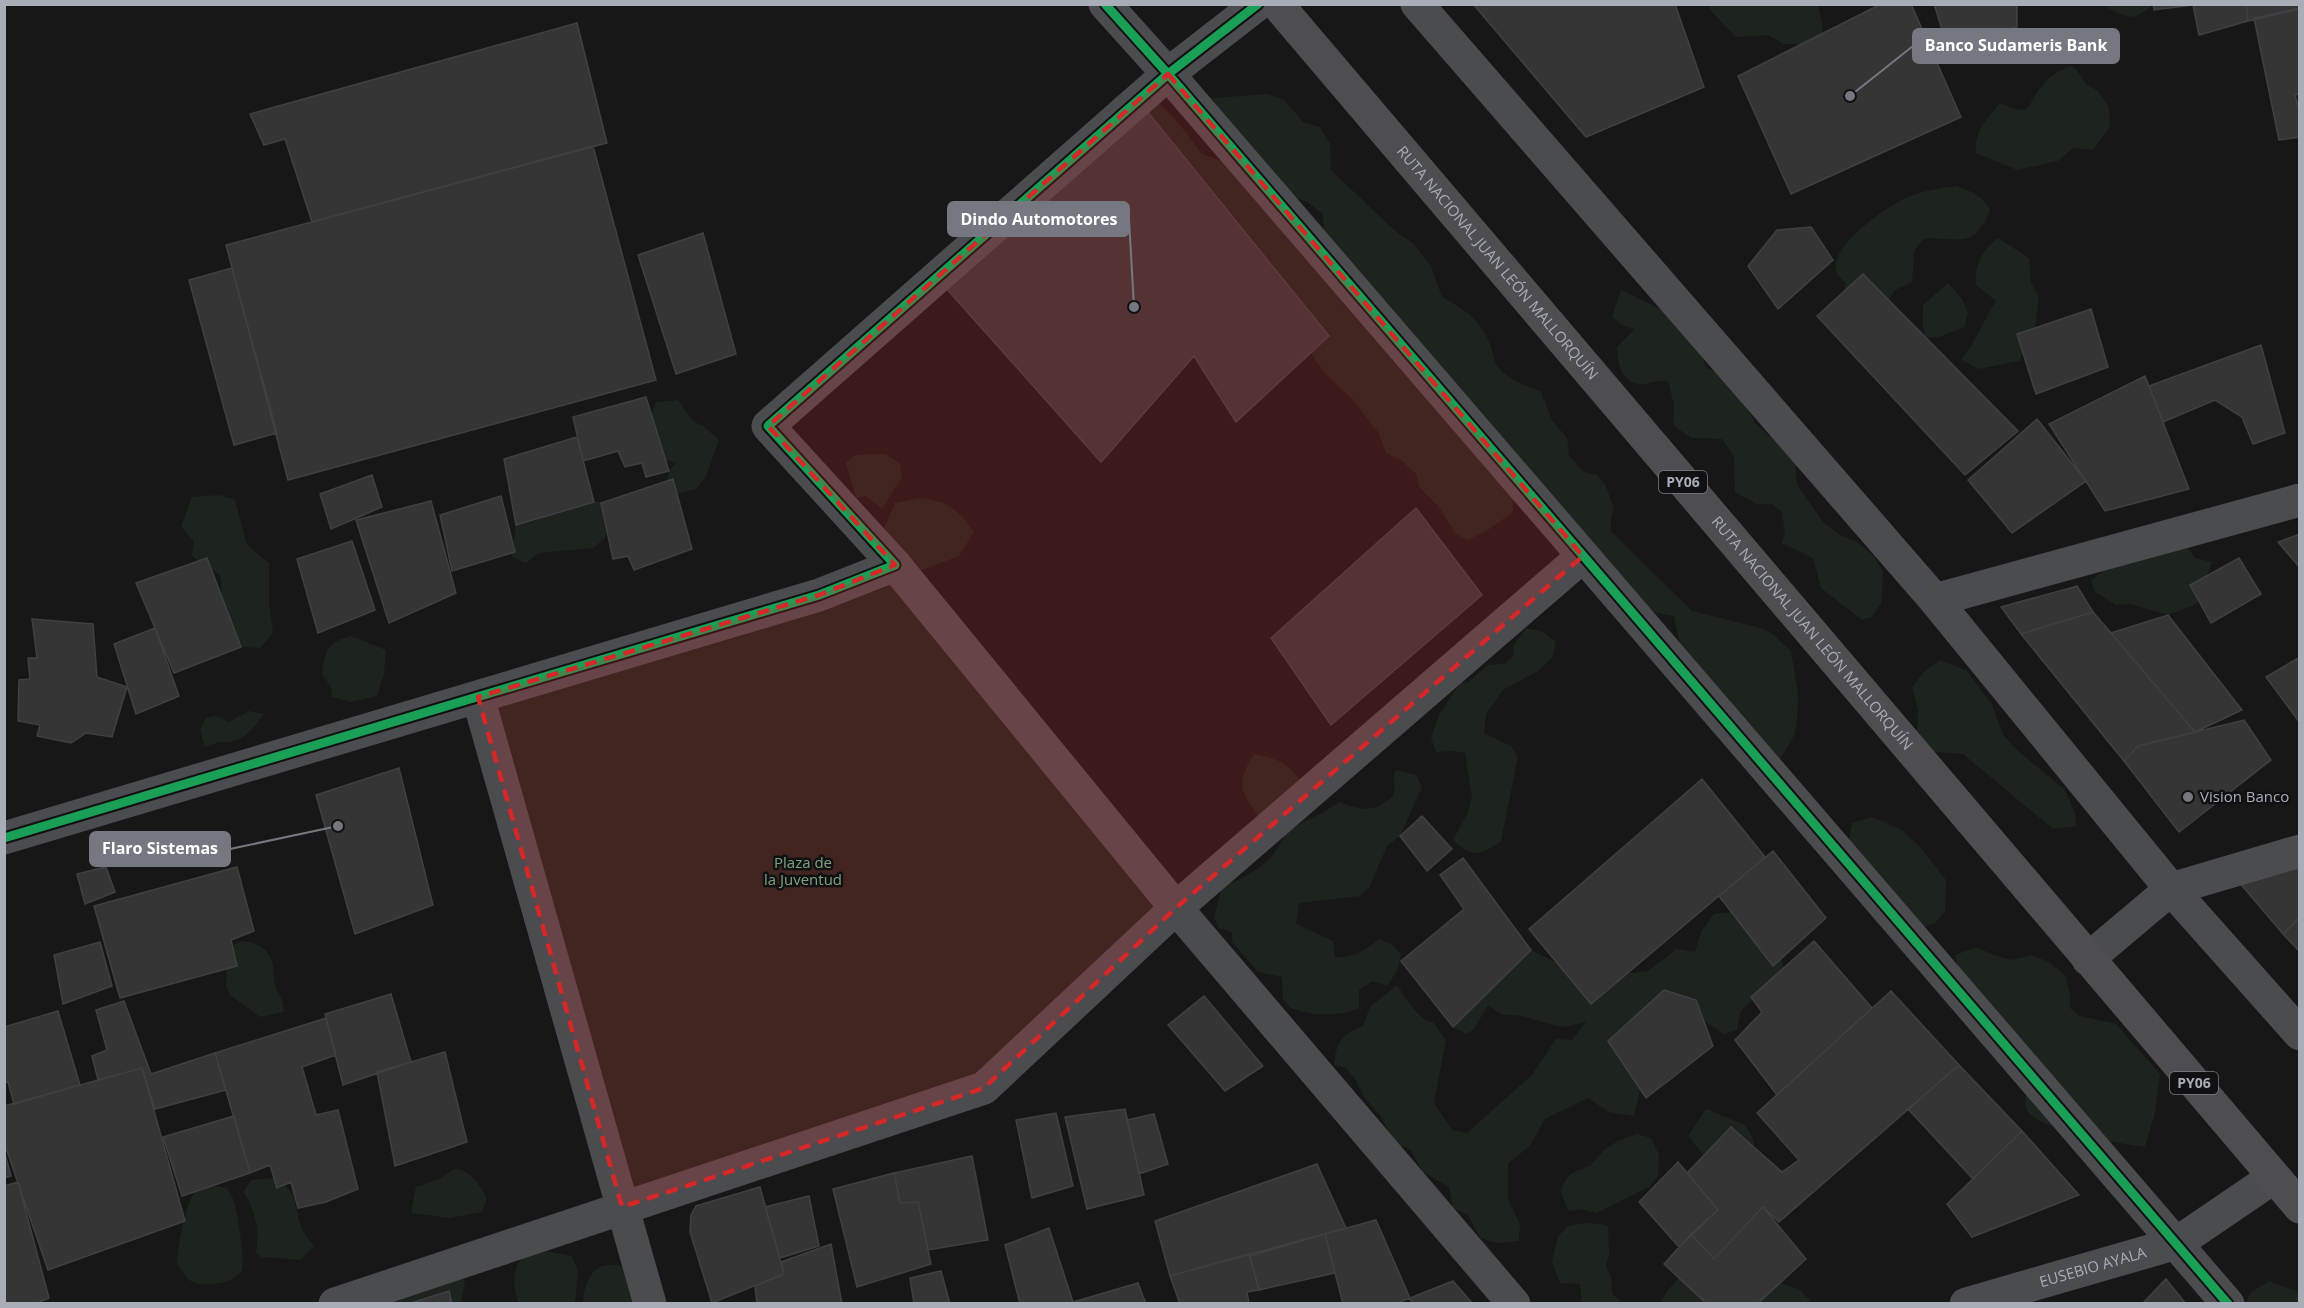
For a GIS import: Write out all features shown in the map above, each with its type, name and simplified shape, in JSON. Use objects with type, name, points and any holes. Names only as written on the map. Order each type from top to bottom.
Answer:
[{"type":"highway","name":"RUTA NACIONAL JUAN LEÓN MALLORQUÍN","points":[[1277,4],[2300,1207]]},
{"type":"street","points":[[1105,4],[1168,74],[2177,1242],[2228,1304]]},
{"type":"street","points":[[1258,4],[1168,74],[768,426],[895,566],[1176,908],[1514,1304]]},
{"type":"street","points":[[1417,4],[1935,600],[2172,889],[2300,1034]]},
{"type":"street","points":[[1935,600],[2300,500]]},
{"type":"street","points":[[335,1304],[984,1088],[1176,908],[1583,556]]},
{"type":"street","points":[[4,838],[819,595],[895,566]]},
{"type":"street","points":[[478,697],[650,1304]]},
{"type":"street","points":[[2088,959],[2172,889],[2300,851]]},
{"type":"street","name":"EUSEBIO AYALA","points":[[1966,1304],[2177,1242],[2274,1177]]},
{"type":"highlighted area","points":[[1168,74],[1583,556],[1176,908],[984,1088],[622,1207],[478,697],[819,595],[895,565],[768,426]]},
{"type":"green space","points":[[2108,4],[2152,5],[2140,14],[2131,17],[2108,8]]},
{"type":"green space","points":[[1708,5],[1818,5],[1823,27],[1817,52],[1802,44],[1784,44],[1768,35],[1736,37]]},
{"type":"green space","points":[[2070,66],[2076,69],[2086,84],[2098,91],[2109,107],[2110,126],[2093,150],[2073,148],[2058,161],[2017,170],[1976,153],[1979,132],[2000,103],[2025,110],[2047,80]]},
{"type":"green space","points":[[1268,94],[1284,100],[1303,122],[1320,127],[1330,144],[1331,170],[1394,230],[1414,244],[1431,266],[1442,297],[1465,311],[1482,328],[1501,371],[1517,382],[1541,392],[1552,420],[1567,438],[1569,456],[1584,472],[1597,475],[1605,484],[1614,508],[1611,531],[1692,611],[1760,628],[1771,633],[1791,651],[1798,694],[1797,720],[1795,734],[1780,759],[1743,753],[1718,737],[1704,715],[1695,659],[1682,654],[1674,616],[1657,613],[1620,600],[1514,489],[1513,512],[1485,532],[1467,540],[1456,534],[1438,506],[1419,487],[1416,474],[1401,460],[1386,453],[1378,432],[1351,398],[1324,373],[1308,348],[1081,136],[1117,95],[1154,98],[1177,121],[1202,154],[1227,163],[1329,272],[1344,305],[1362,318],[1411,340],[1393,309],[1324,238],[1323,214],[1307,202],[1291,195],[1233,131],[1212,98]]},
{"type":"green space","points":[[1956,186],[1976,195],[1990,210],[1978,232],[1964,239],[1923,239],[1914,251],[1912,282],[1895,290],[1886,303],[1864,301],[1845,290],[1845,282],[1836,272],[1837,260],[1856,233],[1887,209],[1911,196]]},
{"type":"green space","points":[[1998,238],[2029,258],[2031,283],[2039,297],[2035,328],[2019,361],[1978,369],[1961,359],[1996,301],[1976,285],[1976,270],[1988,247]]},
{"type":"green space","points":[[1948,283],[1962,299],[1968,312],[1965,327],[1939,337],[1926,338],[1923,328],[1923,305]]},
{"type":"green space","points":[[1621,290],[1662,310],[1699,346],[1706,368],[1725,375],[1741,396],[1754,422],[1767,435],[1777,439],[1795,462],[1797,485],[1823,522],[1840,535],[1857,542],[1874,556],[1883,571],[1881,603],[1873,616],[1862,620],[1821,588],[1813,558],[1782,543],[1785,534],[1782,512],[1772,504],[1756,504],[1735,492],[1734,456],[1722,439],[1691,438],[1673,425],[1674,404],[1668,381],[1639,384],[1624,375],[1619,364],[1617,347],[1635,329],[1622,325],[1612,317]]},
{"type":"green space","points":[[678,400],[693,421],[703,426],[719,440],[706,476],[697,489],[675,494],[664,492],[669,471],[676,463],[665,460],[648,424],[656,402]]},
{"type":"green space","points":[[885,454],[900,463],[902,477],[882,509],[866,496],[856,498],[846,463],[855,455]]},
{"type":"green space","points":[[220,495],[235,500],[247,545],[269,563],[269,602],[273,633],[260,648],[241,647],[223,627],[221,576],[192,556],[194,542],[181,526],[192,497]]},
{"type":"green space","points":[[920,498],[946,504],[962,517],[974,532],[959,556],[917,572],[891,541],[884,528],[895,503]]},
{"type":"green space","points":[[578,502],[603,502],[610,512],[605,538],[593,548],[538,553],[526,563],[512,557],[516,525],[538,520],[554,506],[566,511]]},
{"type":"green space","points":[[2184,543],[2195,558],[2212,562],[2197,604],[2168,615],[2131,604],[2116,605],[2095,592],[2091,580],[2107,569]]},
{"type":"green space","name":"Plaza de la Juventud","points":[[895,565],[1176,908],[984,1088],[622,1207],[478,697]]},
{"type":"green space","points":[[1526,628],[1543,632],[1556,642],[1552,658],[1538,671],[1503,690],[1486,714],[1484,733],[1511,746],[1518,757],[1501,841],[1482,852],[1471,852],[1453,840],[1468,812],[1472,797],[1465,753],[1436,752],[1431,738],[1440,713],[1461,682],[1467,683],[1488,665],[1506,663],[1513,655],[1514,645]]},
{"type":"green space","points":[[351,636],[386,650],[384,674],[377,696],[351,702],[332,697],[331,687],[322,674],[329,648],[336,641]]},
{"type":"green space","points":[[1940,660],[1966,670],[1991,703],[2004,736],[2018,751],[2065,790],[2075,813],[2076,826],[2053,829],[1963,754],[1917,750],[1918,710],[1912,687],[1924,672]]},
{"type":"green space","points":[[249,711],[264,714],[245,735],[235,741],[205,747],[200,730],[206,718],[215,716],[229,722]]},
{"type":"green space","points":[[1254,754],[1282,762],[1302,783],[1260,819],[1248,801],[1243,788],[1244,773]]},
{"type":"green space","points":[[1396,770],[1416,775],[1422,787],[1400,836],[1387,846],[1369,888],[1360,896],[1299,903],[1296,924],[1333,941],[1335,957],[1354,955],[1380,939],[1394,946],[1401,955],[1397,971],[1387,986],[1372,981],[1359,990],[1359,1008],[1351,1011],[1324,1014],[1290,1008],[1283,999],[1282,977],[1258,972],[1232,942],[1232,932],[1219,928],[1214,918],[1222,887],[1244,877],[1264,863],[1275,852],[1286,831],[1339,802],[1356,808],[1368,809],[1388,800],[1394,793]]},
{"type":"green space","points":[[1872,817],[1902,830],[1921,848],[1946,880],[1945,911],[1934,924],[1906,931],[1849,840],[1852,823]]},
{"type":"green space","points":[[1731,912],[1749,919],[1778,949],[1784,968],[1741,1011],[1737,1030],[1724,1034],[1704,1021],[1698,1006],[1668,1000],[1644,1008],[1632,1028],[1627,1052],[1640,1090],[1634,1116],[1609,1112],[1588,1098],[1545,1119],[1529,1147],[1508,1163],[1508,1199],[1520,1224],[1519,1241],[1497,1243],[1480,1238],[1468,1215],[1453,1208],[1449,1187],[1422,1171],[1411,1150],[1395,1143],[1380,1115],[1364,1097],[1355,1079],[1346,1068],[1334,1065],[1336,1050],[1341,1040],[1350,1032],[1363,1026],[1370,1007],[1397,985],[1412,1007],[1422,1018],[1434,1023],[1446,1040],[1434,1103],[1452,1130],[1467,1133],[1532,1075],[1556,1039],[1572,1040],[1586,1022],[1565,1027],[1553,1025],[1522,1016],[1501,1014],[1488,1005],[1474,1029],[1467,1034],[1453,1027],[1531,950],[1588,978],[1648,971],[1677,949],[1695,952],[1701,932],[1714,914]]},
{"type":"green space","points":[[242,941],[260,947],[270,956],[275,985],[282,1000],[284,1012],[260,1017],[230,995],[226,985],[227,974],[223,961],[230,946]]},
{"type":"green space","points":[[1976,947],[2012,960],[2031,955],[2049,962],[2066,976],[2070,1008],[2080,1016],[2116,1024],[2160,1074],[2155,1113],[2145,1147],[2101,1140],[2066,1131],[2050,1126],[2028,1112],[2025,1101],[2031,1081],[1960,973],[1955,955]]},
{"type":"green space","points":[[1706,1109],[1745,1125],[1752,1136],[1756,1155],[1704,1155],[1688,1136]]},
{"type":"green space","points":[[1637,1134],[1651,1138],[1659,1155],[1658,1176],[1649,1187],[1597,1213],[1578,1209],[1568,1210],[1560,1190],[1570,1174],[1591,1165],[1604,1150],[1618,1141]]},
{"type":"green space","points":[[456,1168],[471,1176],[487,1198],[482,1212],[450,1218],[411,1213],[416,1187],[439,1179]]},
{"type":"green space","points":[[271,1178],[287,1187],[291,1192],[302,1229],[314,1246],[301,1260],[262,1258],[256,1252],[256,1221],[244,1192],[251,1180]]},
{"type":"green space","points":[[200,1187],[227,1188],[234,1201],[243,1265],[239,1275],[233,1279],[211,1284],[196,1283],[187,1278],[177,1263],[184,1222],[195,1191]]},
{"type":"green space","points":[[1586,1223],[1608,1227],[1609,1254],[1606,1266],[1611,1277],[1612,1293],[1622,1303],[1582,1303],[1580,1284],[1560,1283],[1552,1262],[1558,1236],[1568,1226]]},
{"type":"green space","points":[[533,1249],[572,1256],[578,1272],[573,1304],[518,1303],[515,1273],[521,1260]]},
{"type":"green space","points":[[602,1266],[626,1267],[647,1304],[583,1303],[585,1288],[592,1273]]},
{"type":"green space","points":[[455,1267],[465,1282],[461,1303],[393,1304],[393,1285]]},
{"type":"green space","points":[[1679,1278],[1699,1282],[1717,1303],[1659,1304]]},
{"type":"green space","points":[[2269,1281],[2299,1292],[2299,1303],[2246,1303],[2250,1293]]},
{"type":"green space","points":[[1779,1283],[1799,1289],[1810,1300],[1810,1303],[1750,1304]]},
{"type":"building","points":[[1473,4],[1675,4],[1704,87],[1586,137]]},
{"type":"building","points":[[1881,4],[1911,4],[1961,117],[1791,194],[1738,76]]},
{"type":"building","points":[[1934,4],[2017,4],[2017,27],[1947,45]]},
{"type":"building","points":[[2153,4],[2246,4],[2248,21],[2199,35],[2193,5],[2154,10]]},
{"type":"building","points":[[2246,4],[2300,4],[2300,9],[2248,21]]},
{"type":"building","points":[[2300,8],[2300,94],[2295,95],[2300,113],[2300,137],[2279,140],[2254,18]]},
{"type":"building","points":[[577,23],[607,143],[312,222],[285,139],[264,145],[250,114]]},
{"type":"building","points":[[1138,100],[1329,336],[1236,422],[1194,356],[1101,462],[936,277]]},
{"type":"building","points":[[593,146],[656,380],[288,480],[226,245]]},
{"type":"building","points":[[1811,227],[1833,260],[1778,309],[1748,266],[1777,230]]},
{"type":"building","points":[[703,233],[736,354],[676,374],[638,255]]},
{"type":"building","points":[[232,268],[277,433],[234,445],[189,280]]},
{"type":"building","points":[[1863,274],[2018,431],[1965,475],[1817,316]]},
{"type":"building","points":[[2091,309],[2108,367],[2036,394],[2017,334]]},
{"type":"building","points":[[2261,345],[2285,433],[2253,444],[2242,417],[2215,400],[2163,422],[2149,386]]},
{"type":"building","points":[[2145,376],[2189,489],[2105,511],[2049,424]]},
{"type":"building","points":[[646,397],[669,471],[646,477],[642,463],[625,467],[618,451],[583,461],[573,417]]},
{"type":"building","points":[[2037,419],[2086,481],[2012,533],[1968,480]]},
{"type":"building","points":[[577,437],[594,502],[516,525],[504,459]]},
{"type":"building","points":[[372,475],[382,507],[331,529],[320,494]]},
{"type":"building","points":[[673,479],[692,549],[634,570],[628,556],[613,559],[601,503]]},
{"type":"building","points":[[501,496],[515,552],[452,571],[440,515]]},
{"type":"building","points":[[431,501],[456,593],[389,623],[356,520]]},
{"type":"building","points":[[1416,508],[1482,595],[1331,725],[1271,638]]},
{"type":"building","points":[[2300,534],[2300,568],[2278,542]]},
{"type":"building","points":[[352,541],[375,610],[318,633],[297,559]]},
{"type":"building","points":[[207,558],[241,647],[174,673],[136,583]]},
{"type":"building","points":[[2239,558],[2261,594],[2211,623],[2190,585]]},
{"type":"building","points":[[2077,586],[2093,612],[2021,634],[2001,607]]},
{"type":"building","points":[[2093,612],[2195,732],[2138,746],[2124,761],[2021,634]]},
{"type":"building","points":[[2168,615],[2242,710],[2195,732],[2111,633]]},
{"type":"building","points":[[32,619],[93,624],[97,677],[127,687],[112,737],[86,733],[71,743],[37,736],[40,725],[18,721],[19,680],[30,679],[28,658],[37,658]]},
{"type":"building","points":[[155,628],[179,696],[136,714],[114,644]]},
{"type":"building","points":[[2300,657],[2300,723],[2266,677]]},
{"type":"building","name":"Vision Banco","points":[[2244,720],[2271,760],[2179,832],[2124,761],[2138,746]]},
{"type":"building","points":[[399,768],[433,905],[355,934],[316,795]]},
{"type":"building","points":[[1702,779],[1765,857],[1591,1004],[1529,929]]},
{"type":"building","points":[[1422,816],[1452,849],[1427,871],[1400,836]]},
{"type":"building","points":[[1773,851],[1826,918],[1773,966],[1719,896]]},
{"type":"building","points":[[1463,858],[1531,950],[1453,1027],[1401,961],[1464,909],[1440,875]]},
{"type":"building","points":[[2300,862],[2300,917],[2283,934],[2239,882]]},
{"type":"building","points":[[106,867],[115,892],[85,904],[77,874]]},
{"type":"building","points":[[237,867],[254,931],[231,940],[237,966],[120,998],[94,906]]},
{"type":"building","points":[[2300,917],[2300,952],[2283,934]]},
{"type":"building","points":[[1814,941],[1872,1008],[1777,1095],[1735,1040],[1762,1012],[1751,997]]},
{"type":"building","points":[[100,942],[112,986],[63,1004],[54,955]]},
{"type":"building","points":[[1664,990],[1696,1000],[1713,1046],[1646,1098],[1608,1041]]},
{"type":"building","points":[[1891,991],[1959,1065],[1779,1222],[1763,1207],[1714,1259],[1691,1234],[1718,1210],[1687,1173],[1731,1127],[1782,1172],[1799,1160],[1757,1113]]},
{"type":"building","points":[[391,994],[411,1062],[343,1085],[325,1014]]},
{"type":"building","points":[[1204,996],[1263,1066],[1225,1091],[1168,1025]]},
{"type":"building","points":[[124,1001],[151,1074],[215,1053],[226,1090],[155,1109],[142,1068],[98,1080],[92,1056],[107,1050],[96,1010]]},
{"type":"building","points":[[58,1011],[80,1085],[14,1104],[8,1082],[4,1083],[4,1027]]},
{"type":"building","points":[[326,1018],[336,1055],[302,1067],[316,1115],[338,1110],[358,1189],[326,1202],[298,1208],[291,1182],[277,1188],[270,1165],[250,1173],[215,1053]]},
{"type":"building","points":[[445,1052],[467,1142],[395,1166],[377,1072]]},
{"type":"building","points":[[1959,1065],[2022,1131],[1973,1179],[1908,1109]]},
{"type":"building","points":[[142,1068],[185,1221],[48,1270],[4,1142],[4,1106]]},
{"type":"building","points":[[1125,1109],[1144,1195],[1087,1209],[1065,1117]]},
{"type":"building","points":[[1056,1113],[1073,1186],[1032,1198],[1016,1120]]},
{"type":"building","points":[[1154,1114],[1168,1164],[1139,1174],[1127,1120]]},
{"type":"building","points":[[234,1116],[250,1173],[182,1196],[163,1137]]},
{"type":"building","points":[[2022,1131],[2079,1195],[1972,1237],[1947,1204]]},
{"type":"building","points":[[4,1150],[11,1176],[4,1178]]},
{"type":"building","points":[[972,1156],[988,1240],[928,1250],[918,1202],[900,1203],[894,1173]]},
{"type":"building","points":[[1678,1162],[1718,1210],[1679,1247],[1639,1202]]},
{"type":"building","points":[[1317,1164],[1346,1228],[1170,1276],[1155,1221]]},
{"type":"building","points":[[894,1173],[900,1203],[918,1202],[931,1264],[857,1287],[833,1189]]},
{"type":"building","points":[[18,1182],[49,1298],[34,1304],[4,1304],[4,1186]]},
{"type":"building","points":[[760,1187],[784,1274],[712,1303],[690,1232],[691,1215],[696,1206]]},
{"type":"building","points":[[809,1196],[819,1246],[780,1258],[765,1207]]},
{"type":"building","points":[[1763,1207],[1806,1259],[1757,1304],[1707,1304],[1664,1264],[1691,1234],[1714,1259]]},
{"type":"building","points":[[1376,1220],[1410,1298],[1395,1304],[1343,1304],[1325,1234]]},
{"type":"building","points":[[1049,1228],[1073,1302],[1138,1283],[1146,1304],[1020,1304],[1005,1245]]},
{"type":"building","points":[[1325,1234],[1335,1273],[1259,1290],[1250,1256]]},
{"type":"building","points":[[831,1244],[842,1304],[757,1304],[755,1286],[784,1274],[781,1262]]},
{"type":"building","points":[[1249,1254],[1259,1290],[1247,1292],[1249,1304],[1180,1304],[1170,1276]]},
{"type":"building","points":[[941,1271],[950,1304],[914,1304],[910,1278]]},
{"type":"building","points":[[2166,1279],[2186,1304],[2142,1304]]},
{"type":"building","points":[[1453,1281],[1473,1304],[1412,1304],[1410,1298]]},
{"type":"building","points":[[449,1291],[452,1304],[408,1304]]},
{"type":"cycle path","points":[[1105,4],[1168,74],[2228,1304]]},
{"type":"cycle path","points":[[4,838],[819,595],[895,565],[768,426],[1168,74],[1258,4]]},
{"type":"place","name":"Banco Sudameris Bank","points":[[1850,96]]},
{"type":"place","name":"Dindo Automotores","points":[[1134,307]]},
{"type":"place","name":"Vision Banco","points":[[2188,797]]},
{"type":"place","name":"Flaro Sistemas","points":[[338,826]]}]
